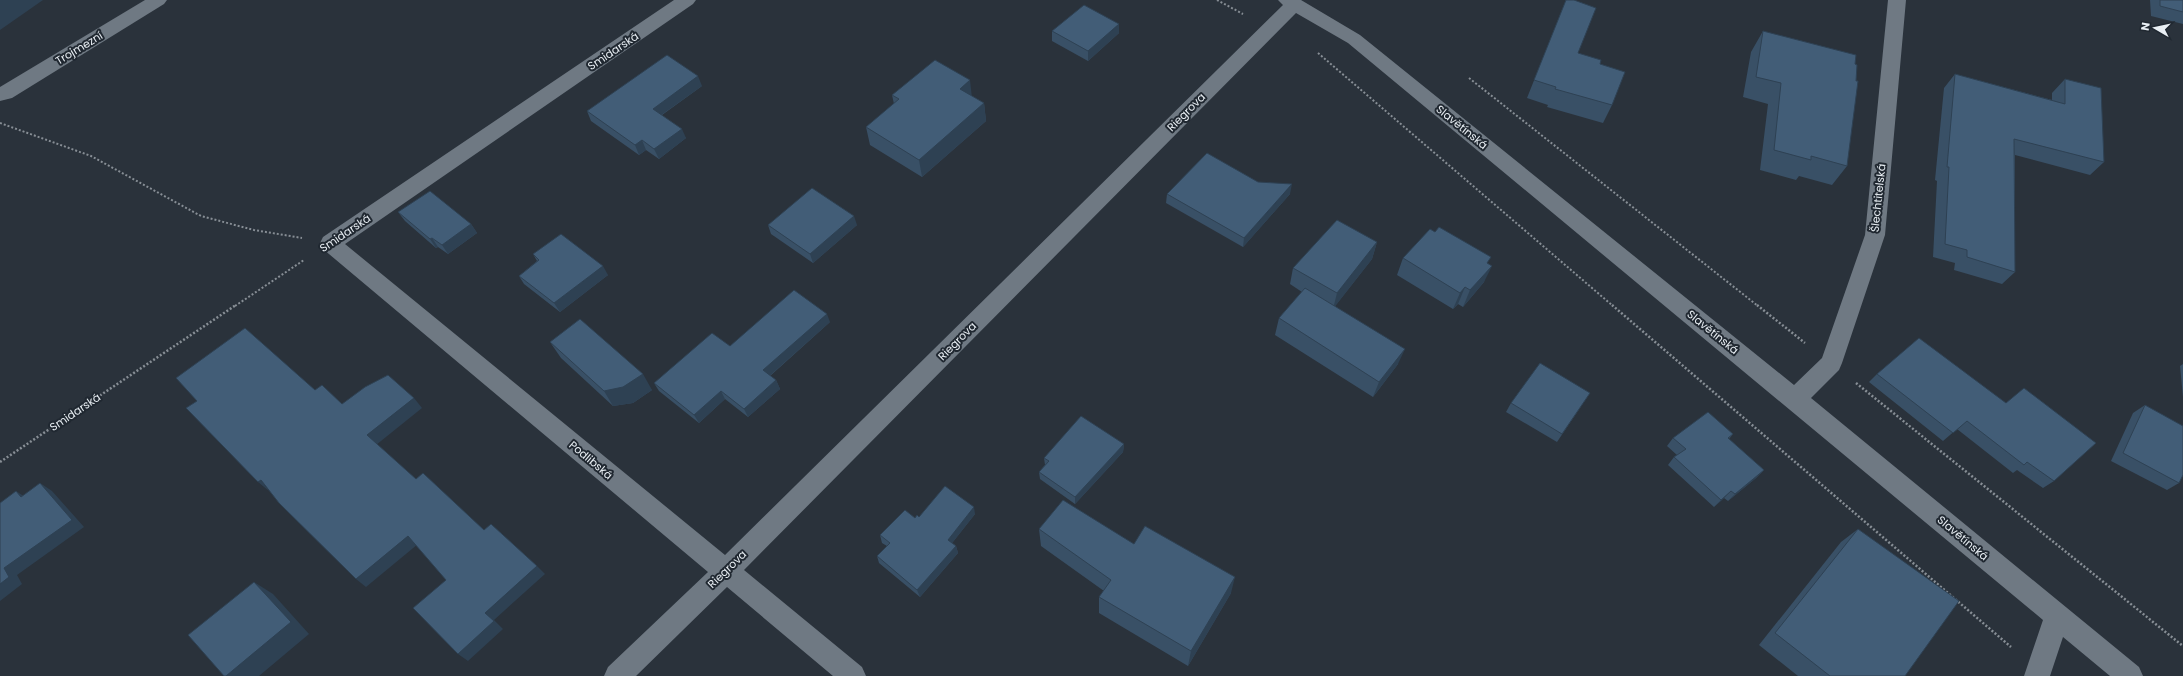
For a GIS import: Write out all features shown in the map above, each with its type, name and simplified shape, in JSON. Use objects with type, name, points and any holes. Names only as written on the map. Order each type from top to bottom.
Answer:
[{"type":"street","name":"Trojmezní","points":[[0,94],[158,0]]},
{"type":"street","name":"Smidarská","points":[[330,243],[688,0]]},
{"type":"street","name":"Šlechtitelská","points":[[1795,399],[1831,363],[1875,234],[1896,0]]},
{"type":"street","name":"Riegrova","points":[[617,676],[725,572],[1272,27],[1291,2]]},
{"type":"street","name":"Slavětínská","points":[[1291,2],[1354,39],[1795,399],[2130,676]]},
{"type":"street","name":"Podlibská","points":[[330,243],[725,572],[853,676]]},
{"type":"street","points":[[2038,673],[2057,617]]},
{"type":"path","points":[[1217,0],[1240,13],[1272,27],[1312,48],[2038,673]]},
{"type":"path","points":[[0,123],[90,156],[201,216],[254,230],[330,243]]},
{"type":"path","name":"Smidarská","points":[[0,462],[330,243]]},
{"type":"building","points":[[1566,0],[1574,0],[1596,8],[1578,53],[1601,60],[1600,64],[1625,72],[1612,105],[1555,89],[1556,87],[1534,80]]},
{"type":"building","points":[[2160,0],[2183,0],[2183,12],[2160,6]]},
{"type":"building","points":[[1084,5],[1119,24],[1088,51],[1052,31]]},
{"type":"building","points":[[1763,31],[1856,55],[1856,81],[1858,81],[1847,166],[1811,156],[1811,160],[1774,150],[1781,83],[1756,77]]},
{"type":"building","points":[[667,55],[698,76],[653,109],[682,129],[654,149],[642,140],[635,145],[587,111]]},
{"type":"building","points":[[935,60],[970,80],[960,89],[984,103],[919,160],[866,127],[899,99],[892,95]]},
{"type":"building","points":[[1955,74],[2065,104],[2065,79],[2101,88],[2104,162],[2014,139],[2015,272],[1967,257],[1967,250],[1945,244],[1949,167],[1947,167]]},
{"type":"building","points":[[1207,153],[1258,182],[1292,184],[1244,238],[1167,194]]},
{"type":"building","points":[[812,188],[854,216],[810,254],[768,225]]},
{"type":"building","points":[[430,191],[471,224],[442,245],[432,238],[430,239],[398,212]]},
{"type":"building","points":[[1337,220],[1377,242],[1337,293],[1293,268]]},
{"type":"building","points":[[1439,227],[1491,257],[1487,263],[1492,266],[1470,290],[1465,287],[1460,293],[1403,258],[1430,229],[1435,232]]},
{"type":"building","points":[[561,234],[603,266],[554,303],[519,276],[539,260],[533,254]]},
{"type":"building","points":[[1305,288],[1405,349],[1379,382],[1279,318]]},
{"type":"building","points":[[794,290],[827,314],[763,370],[776,380],[744,409],[721,391],[694,415],[654,383],[712,333],[730,346]]},
{"type":"building","points":[[580,319],[643,374],[623,387],[604,391],[550,342]]},
{"type":"building","points":[[245,328],[315,390],[322,385],[342,404],[365,387],[388,375],[414,398],[367,435],[416,479],[423,473],[484,530],[491,524],[537,566],[485,613],[494,621],[458,654],[413,608],[446,580],[408,536],[356,579],[279,503],[261,480],[258,482],[186,408],[197,401],[176,378]]},
{"type":"building","points":[[1919,338],[2006,403],[2024,388],[2096,443],[2054,481],[2027,462],[2024,465],[1967,421],[1953,433],[1877,374]]},
{"type":"building","points":[[1540,363],[1590,393],[1562,434],[1511,403]]},
{"type":"building","points":[[2145,405],[2183,426],[2183,475],[2179,483],[2123,453]]},
{"type":"building","points":[[1708,412],[1733,434],[1728,438],[1764,470],[1735,494],[1731,491],[1721,500],[1674,457],[1686,449],[1673,438]]},
{"type":"building","points":[[1081,416],[1124,444],[1075,497],[1039,472],[1049,461],[1044,458]]},
{"type":"building","points":[[40,483],[72,520],[4,568],[9,577],[0,584],[0,503],[16,491],[21,497]]},
{"type":"building","points":[[945,486],[974,507],[948,540],[956,546],[917,590],[877,556],[890,543],[880,535],[905,510],[915,518],[917,515],[919,517]]},
{"type":"building","points":[[1063,500],[1134,544],[1145,526],[1235,577],[1191,651],[1099,597],[1111,580],[1039,529]]},
{"type":"building","points":[[1858,529],[1959,601],[1905,676],[1830,676],[1775,633]]},
{"type":"building","points":[[254,582],[291,622],[226,676],[224,676],[188,635]]}]
